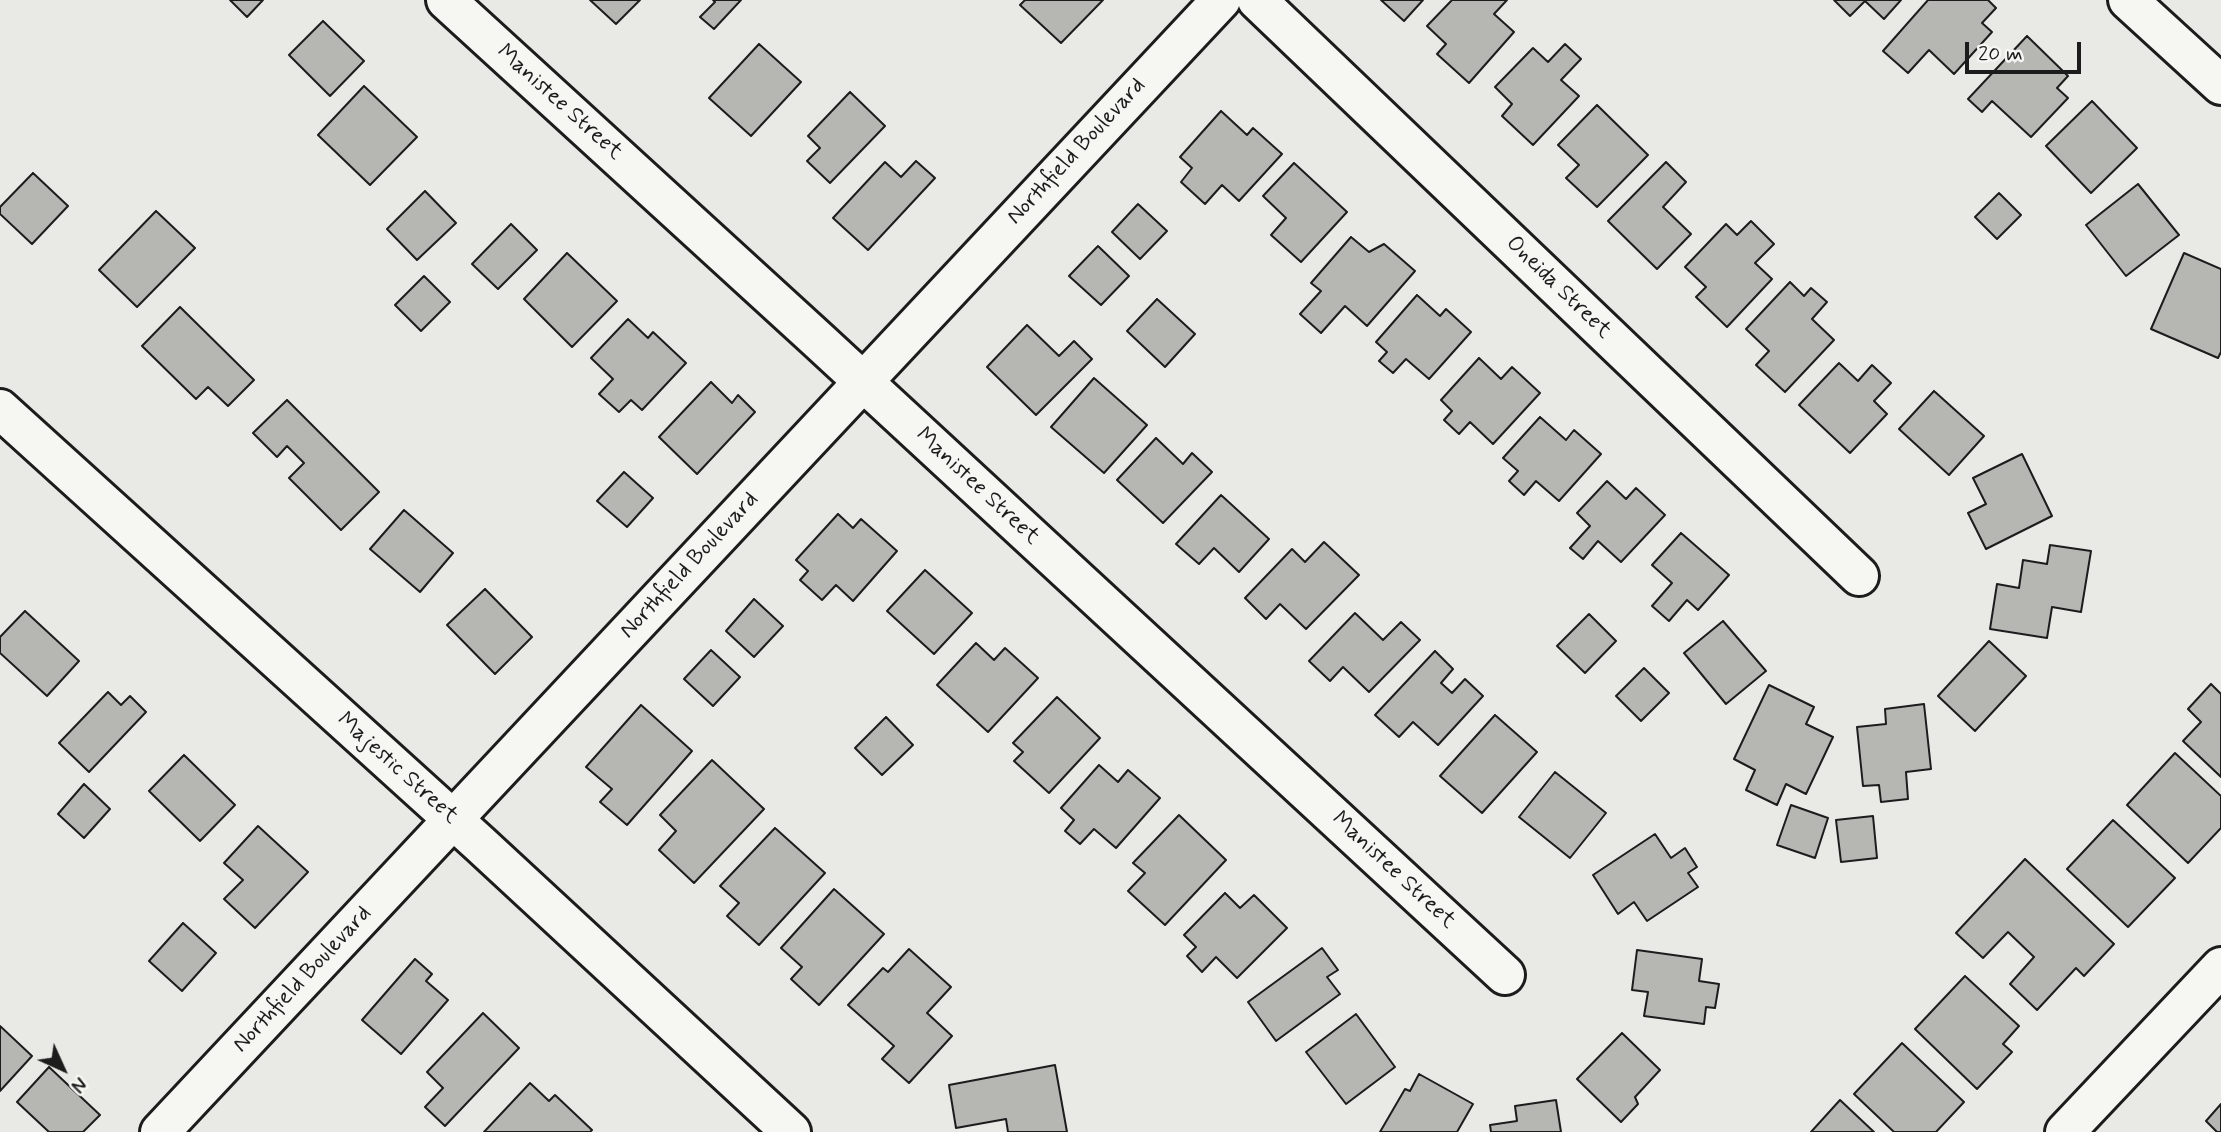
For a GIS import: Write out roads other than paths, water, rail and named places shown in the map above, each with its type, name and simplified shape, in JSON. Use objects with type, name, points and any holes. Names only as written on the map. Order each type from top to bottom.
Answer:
[{"type":"street","name":"Manistee Street","points":[[446,0],[862,380],[1505,975]]},
{"type":"street","name":"Northfield Boulevard","points":[[160,1132],[1221,0]]},
{"type":"street","name":"Oneida Street","points":[[1257,0],[1859,576]]},
{"type":"street","points":[[2128,0],[2221,85]]},
{"type":"street","name":"Majestic Street","points":[[0,409],[453,820],[791,1132]]},
{"type":"street","points":[[2065,1132],[2221,967]]}]
